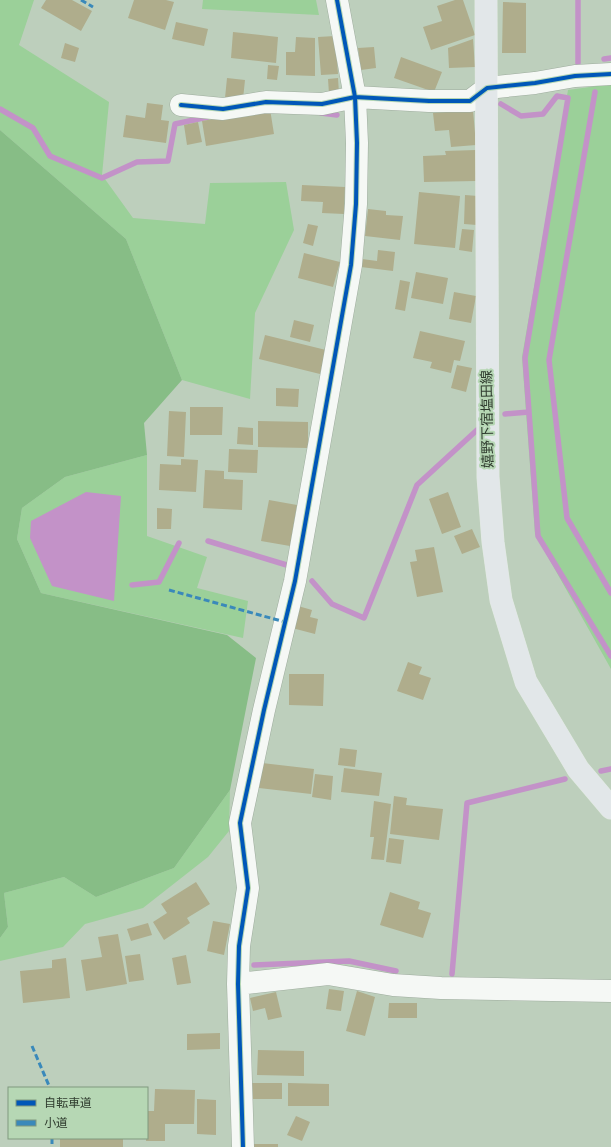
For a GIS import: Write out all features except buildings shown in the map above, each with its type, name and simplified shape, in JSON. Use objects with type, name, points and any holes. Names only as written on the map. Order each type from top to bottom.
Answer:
[{"type":"main road","name":"嬉野下宿塩田線","points":[[486,0],[488,477],[493,542],[500,600],[526,682],[578,769],[611,808]]},
{"type":"street","points":[[243,1147],[238,984],[239,946],[248,888],[240,823],[264,710],[295,582],[350,272],[356,204],[357,143],[355,97],[337,0]]},
{"type":"street","points":[[181,105],[223,109],[266,102],[322,104],[355,97],[429,101],[470,101],[487,88],[535,83],[575,76],[611,74]]},
{"type":"street","points":[[238,984],[328,974],[393,985],[441,988],[611,991]]},
{"type":"green space","points":[[0,0],[34,0],[19,45],[109,102],[102,175],[133,218],[205,224],[210,183],[286,182],[294,230],[255,313],[250,399],[182,380],[126,239],[0,130]]},
{"type":"green space","points":[[203,0],[316,0],[319,15],[202,9]]},
{"type":"green space","points":[[611,84],[611,669],[535,534],[522,357],[568,90]]},
{"type":"green space","points":[[0,130],[126,239],[182,380],[144,423],[147,455],[65,477],[22,508],[17,539],[41,593],[227,635],[256,658],[230,790],[174,868],[96,897],[64,877],[4,893],[8,927],[0,938]]},
{"type":"green space","points":[[147,455],[147,536],[207,557],[197,588],[248,601],[243,638],[41,593],[17,539],[22,508],[65,477]]},
{"type":"green space","points":[[230,790],[229,831],[208,857],[143,908],[85,924],[63,947],[0,961],[0,938],[8,927],[4,893],[64,877],[96,897],[174,868]]},
{"type":"shaded area","points":[[86,492],[121,496],[114,601],[52,586],[30,538],[31,521]]},
{"type":"waterway","points":[[578,0],[578,63]]},
{"type":"waterway","points":[[604,59],[611,58]]},
{"type":"waterway","points":[[595,92],[549,360],[567,518],[611,593]]},
{"type":"waterway","points":[[501,104],[521,116],[543,114],[557,96],[568,98],[525,358],[538,536],[611,656]]},
{"type":"waterway","points":[[0,109],[33,128],[50,156],[102,178],[137,162],[168,161],[175,124],[208,117]]},
{"type":"waterway","points":[[321,113],[337,115]]},
{"type":"waterway","points":[[505,414],[529,412]]},
{"type":"waterway","points":[[312,581],[332,604],[364,618],[417,485],[477,430]]},
{"type":"waterway","points":[[208,541],[290,566]]},
{"type":"waterway","points":[[132,585],[159,582],[179,543]]},
{"type":"waterway","points":[[601,771],[611,769]]},
{"type":"waterway","points":[[452,974],[467,803],[565,779]]},
{"type":"waterway","points":[[254,965],[349,961],[396,971]]},
{"type":"marked path","points":[[81,0],[93,7]]},
{"type":"marked path","points":[[169,590],[285,622]]},
{"type":"marked path","points":[[32,1046],[50,1087]]},
{"type":"marked path","points":[[52,1139],[52,1147]]},
{"type":"cycle path","points":[[243,1147],[238,984],[239,946],[248,888],[240,823],[264,710],[295,581],[351,265],[356,204],[357,143],[355,97],[337,0]]},
{"type":"cycle path","points":[[181,105],[223,109],[266,102],[322,104],[355,97],[429,101],[470,101],[487,88],[535,83],[575,76],[611,74]]}]
